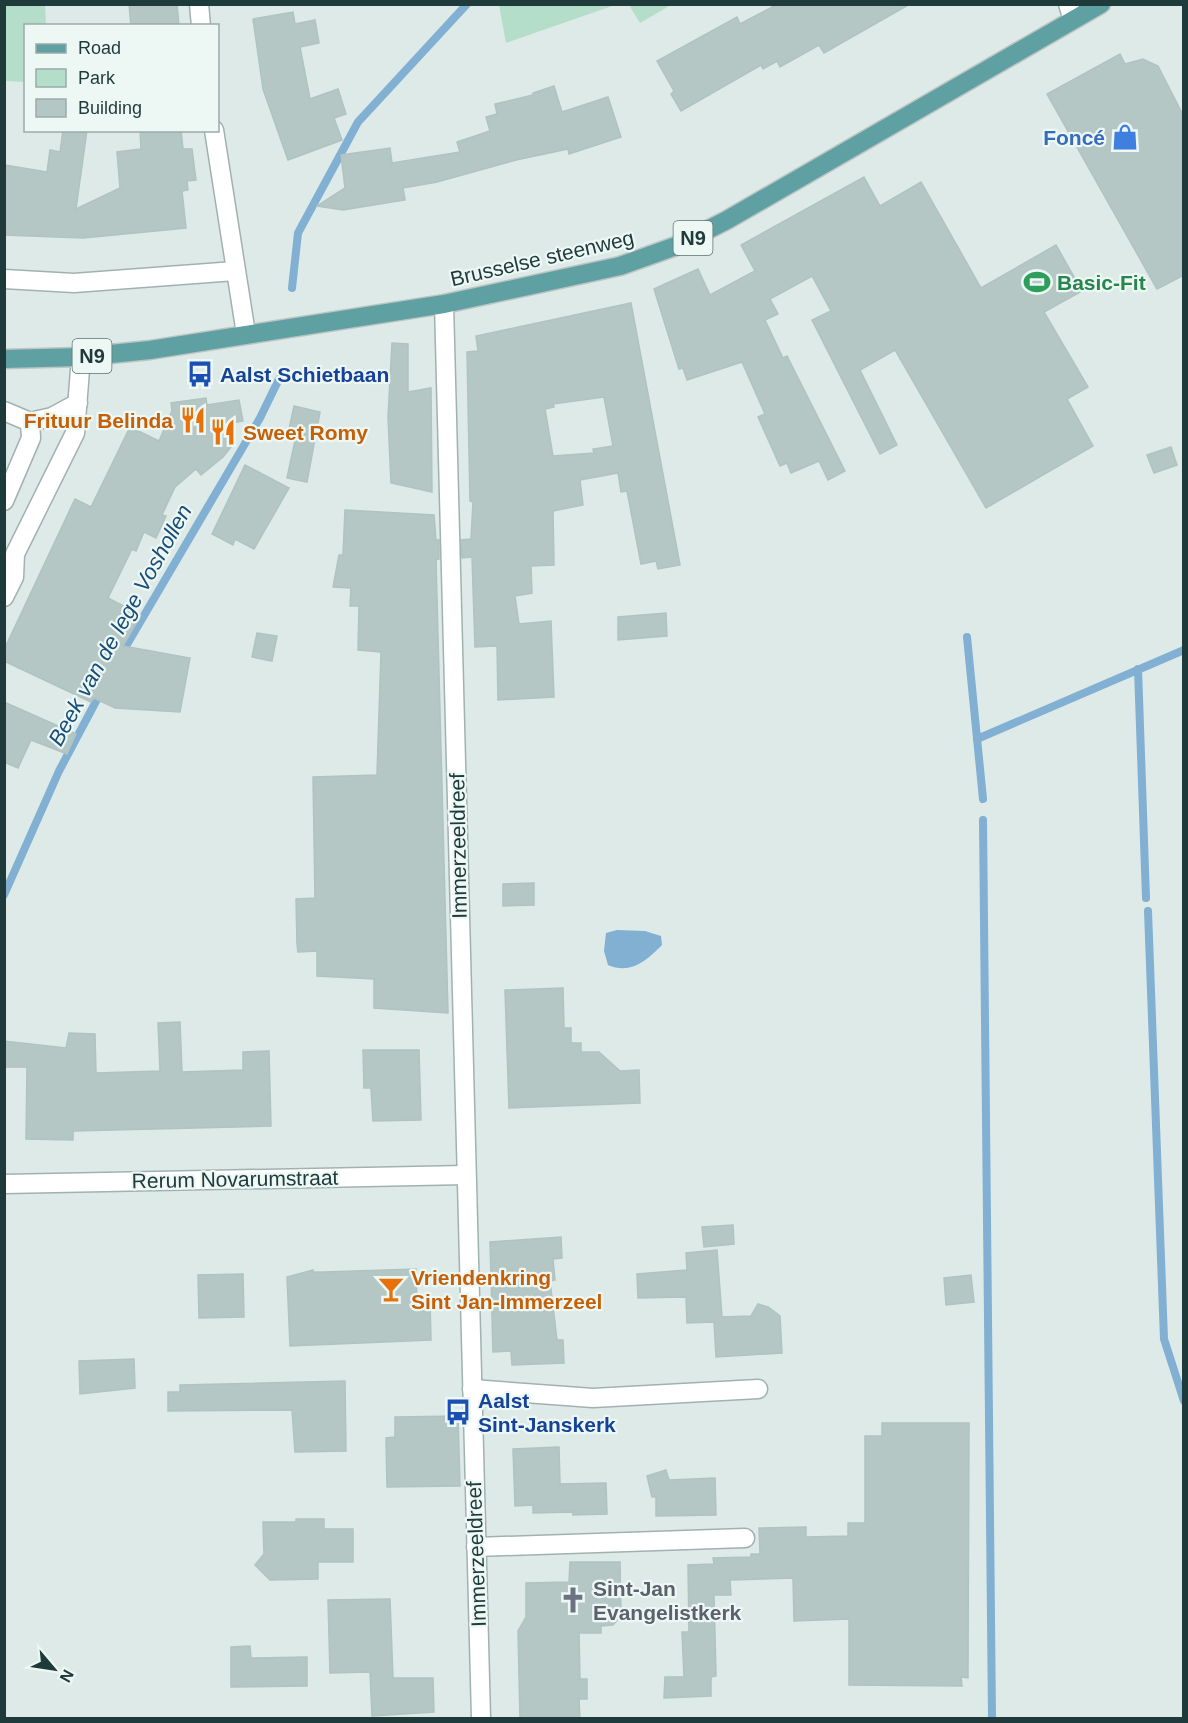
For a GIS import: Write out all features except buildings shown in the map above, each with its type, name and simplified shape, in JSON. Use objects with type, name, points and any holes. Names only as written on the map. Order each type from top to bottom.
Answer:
[{"type":"main road","name":"Brusselse steenweg","points":[[4,359],[81,357],[150,350],[444,304],[620,266],[676,246],[918,112],[1071,12],[1101,4]]},
{"type":"street","points":[[199,4],[201,24]]},
{"type":"street","points":[[214,132],[246,334]]},
{"type":"street","points":[[4,279],[74,283],[235,271]]},
{"type":"street","name":"Immerzeeldreef","points":[[444,304],[481,1719]]},
{"type":"street","points":[[4,597],[14,577],[10,552],[75,433],[81,357]]},
{"type":"street","points":[[4,411],[30,422],[51,417],[78,403]]},
{"type":"street","points":[[4,501],[31,438],[30,422]]},
{"type":"street","name":"Rerum Novarumstraat","points":[[4,1184],[466,1175]]},
{"type":"street","points":[[472,1389],[593,1398],[758,1389]]},
{"type":"street","points":[[476,1547],[746,1538]]},
{"type":"green space","points":[[5,4],[45,5],[46,24],[24,24],[24,82],[5,81]]},
{"type":"green space","points":[[499,4],[615,5],[506,43]]},
{"type":"green space","points":[[629,5],[671,5],[640,23]]},
{"type":"water","points":[[617,930],[645,931],[661,936],[662,945],[638,964],[616,968],[608,965],[604,951],[606,933]]},
{"type":"waterway","name":"Beek van de lege Voshollen","points":[[292,288],[298,233],[358,122],[467,4]]},
{"type":"waterway","name":"Beek van de lege Voshollen","points":[[122,653],[260,418],[279,379]]},
{"type":"waterway","points":[[967,637],[983,799]]},
{"type":"waterway","points":[[977,739],[1184,650]]},
{"type":"waterway","points":[[1138,669],[1146,898]]},
{"type":"waterway","name":"Beek van de lege Voshollen","points":[[4,895],[59,771],[102,690]]},
{"type":"waterway","points":[[983,820],[992,1718]]},
{"type":"waterway","points":[[1148,911],[1164,1339],[1184,1401]]},
{"type":"place","name":"Foncé","points":[[1125,137]]},
{"type":"place","name":"Basic-Fit","points":[[1037,282]]},
{"type":"place","name":"Aalst Schietbaan","points":[[200,374]]},
{"type":"place","name":"Frituur Belinda","points":[[193,420]]},
{"type":"place","name":"Sweet Romy","points":[[223,432]]},
{"type":"place","name":"Vriendenkring Sint Jan-Immerzeel","points":[[391,1289]]},
{"type":"place","name":"Aalst Sint-Janskerk","points":[[458,1412]]},
{"type":"place","name":"Sint-Jan Evangelistkerk","points":[[573,1600]]}]
